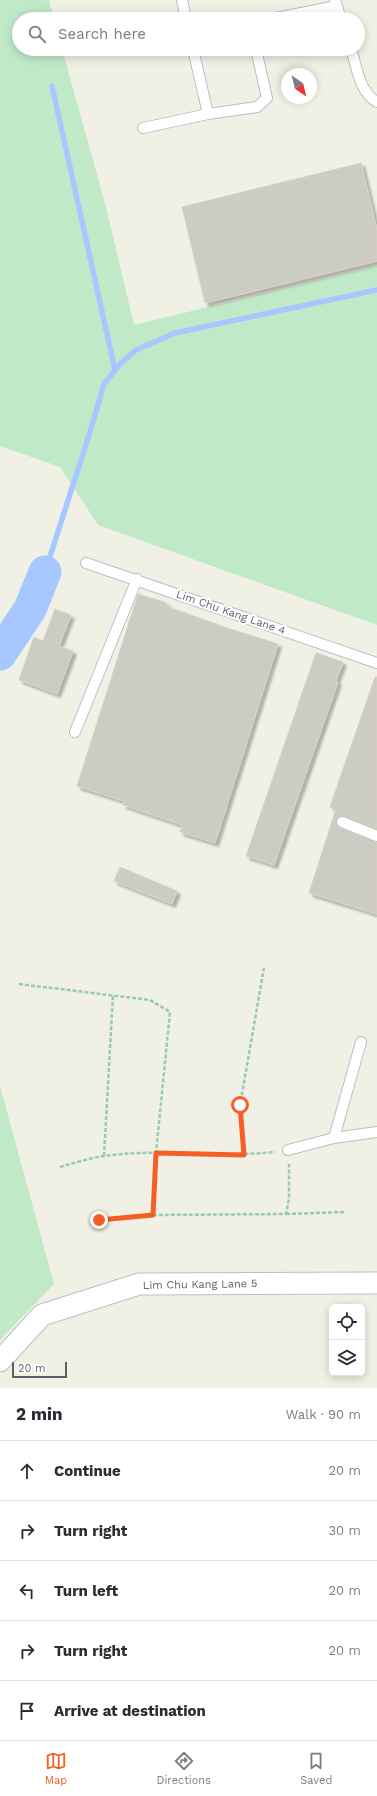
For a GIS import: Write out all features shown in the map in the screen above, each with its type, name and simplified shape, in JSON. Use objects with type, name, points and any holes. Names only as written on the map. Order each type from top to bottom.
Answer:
[{"type":"street","name":"Lim Chu Kang Lane 5","points":[[0,1361],[42,1315],[140,1284],[377,1283]]},
{"type":"lane","points":[[182,0],[185,12]]},
{"type":"lane","points":[[299,12],[336,3]]},
{"type":"lane","points":[[195,56],[208,114]]},
{"type":"lane","points":[[143,128],[208,114],[257,107],[267,98],[258,56]]},
{"type":"lane","points":[[353,56],[363,88],[372,99],[377,102]]},
{"type":"lane","name":"Lim Chu Kang Lane 4","points":[[86,562],[377,663]]},
{"type":"lane","points":[[75,732],[137,580]]},
{"type":"lane","points":[[342,822],[377,836]]},
{"type":"lane","points":[[334,1138],[361,1042]]},
{"type":"lane","points":[[288,1150],[334,1138],[377,1132]]},
{"type":"path","points":[[244,1155],[240,1105],[264,968]]},
{"type":"path","points":[[19,984],[150,1000],[170,1012],[156,1153],[153,1215]]},
{"type":"path","points":[[104,1156],[113,996]]},
{"type":"path","points":[[60,1167],[104,1156],[156,1153],[244,1155],[288,1150],[289,1198],[286,1214]]},
{"type":"path","points":[[99,1220],[153,1215],[345,1212]]},
{"type":"green space","points":[[0,0],[49,0],[52,12],[12,12],[12,56],[64,56],[106,207],[134,325],[377,266],[377,625],[98,525],[60,467],[0,446]]},
{"type":"green space","points":[[0,1086],[54,1284],[0,1340]]},
{"type":"building","points":[[361,163],[377,230],[377,261],[205,303],[182,207]]},
{"type":"building","points":[[138,594],[167,603],[166,606],[224,627],[278,644],[215,843],[180,832],[182,825],[123,805],[124,801],[77,786]]},
{"type":"building","points":[[55,609],[71,615],[59,646],[73,651],[57,694],[19,680],[34,637],[43,641]]},
{"type":"building","points":[[316,653],[343,662],[336,681],[338,682],[274,865],[246,856]]},
{"type":"building","points":[[375,677],[377,677],[377,829],[344,816],[338,817],[336,823],[340,828],[377,842],[377,914],[309,893],[336,809],[330,807]]},
{"type":"building","points":[[120,867],[177,891],[172,904],[114,881]]},
{"type":"waterway","points":[[52,86],[115,370]]},
{"type":"waterway","points":[[45,572],[104,384],[120,364],[136,350],[175,333],[377,290]]},
{"type":"waterway","points":[[0,654],[30,609],[45,572]]},
{"type":"route","points":[[99,1220],[153,1215],[156,1153],[244,1155],[240,1105]]}]
